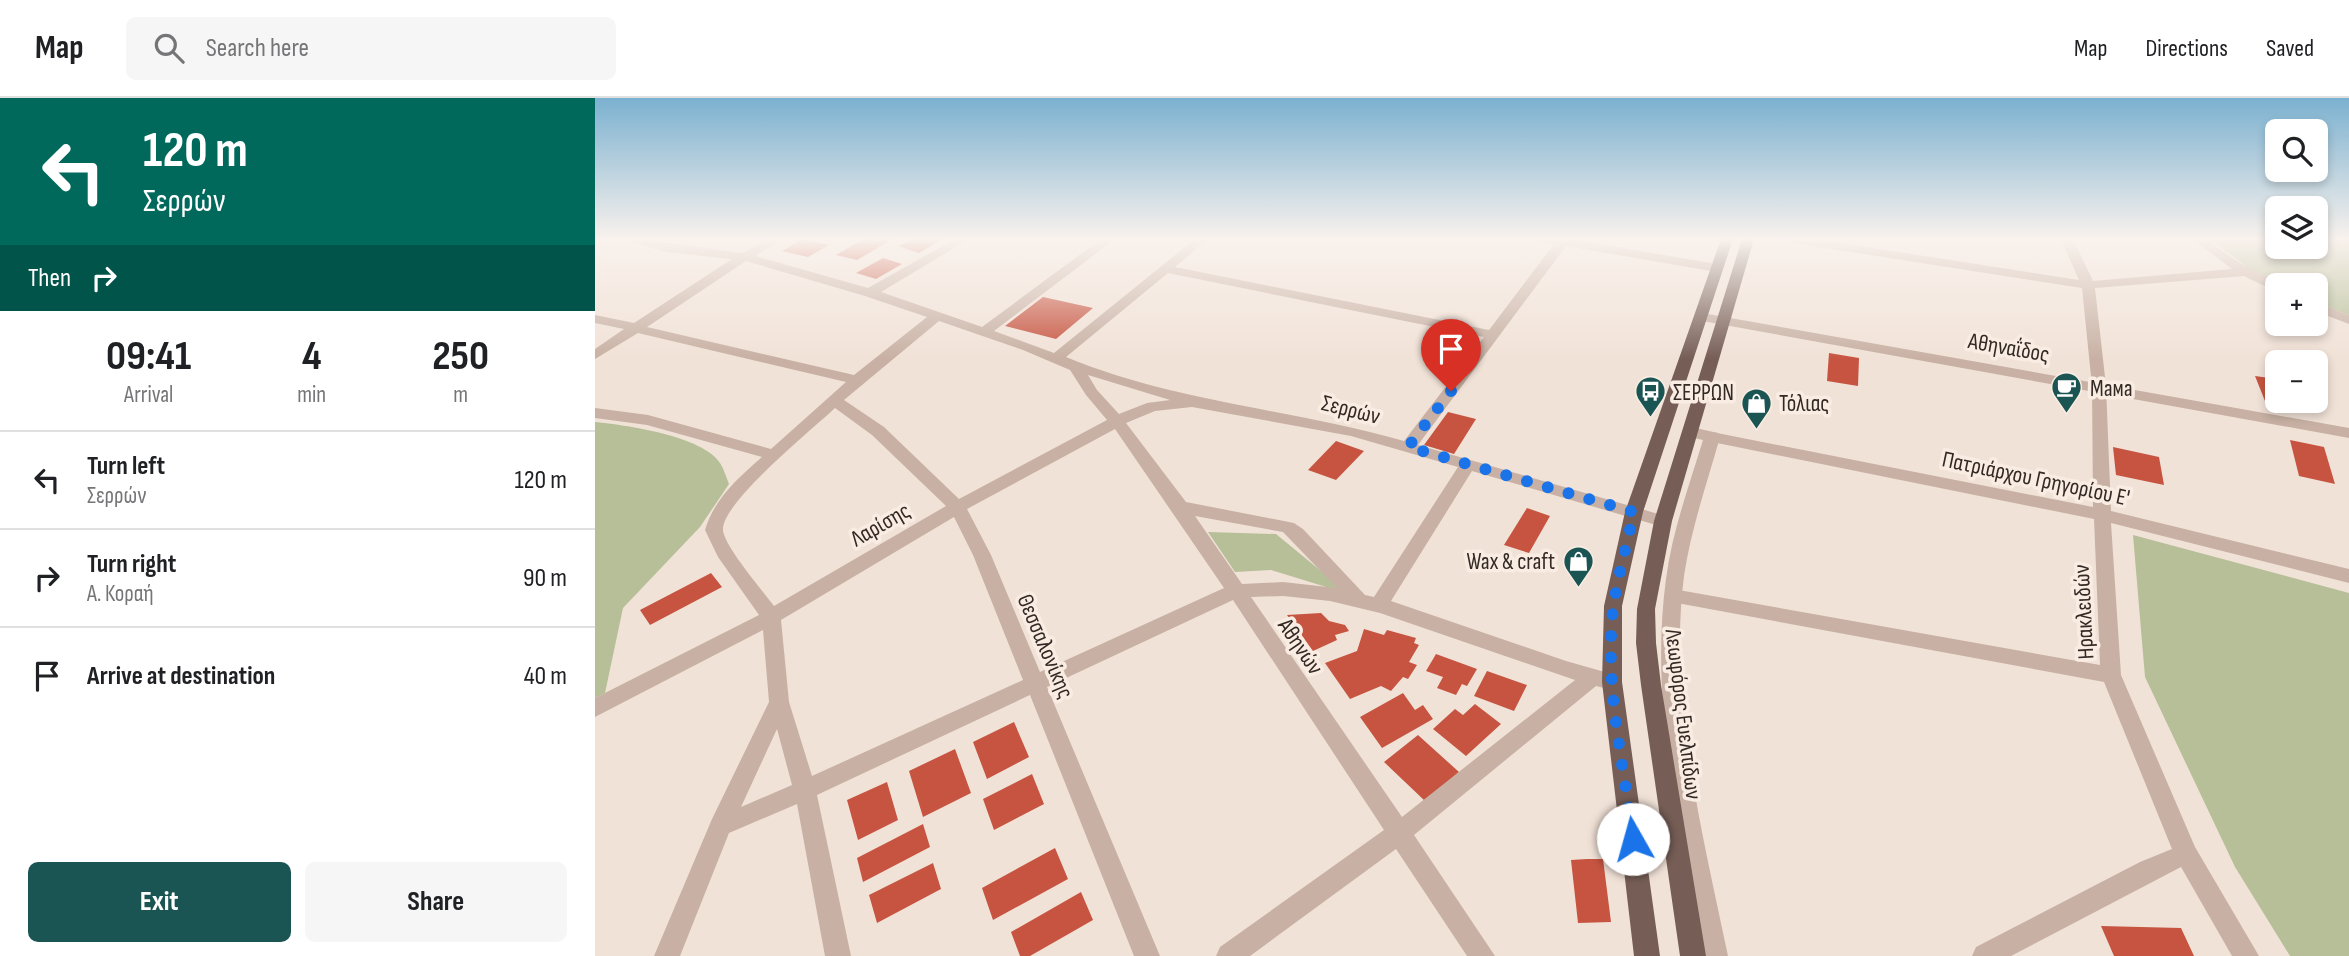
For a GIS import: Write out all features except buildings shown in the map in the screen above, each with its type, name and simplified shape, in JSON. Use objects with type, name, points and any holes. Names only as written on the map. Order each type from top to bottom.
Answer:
[{"type":"main road","points":[[1647,956],[1602,680],[1611,639],[1613,606],[1634,512],[1714,279]]},
{"type":"main road","name":"Λεωφόρος Ευελπίδων","points":[[1693,956],[1646,643],[1646,609],[1663,521],[1736,279]]},
{"type":"street","points":[[595,355],[711,279]]},
{"type":"street","points":[[821,279],[984,332],[1055,279]]},
{"type":"street","points":[[870,293],[894,279]]},
{"type":"street","points":[[1056,358],[1154,279]]},
{"type":"street","points":[[1216,279],[1494,335]]},
{"type":"street","points":[[1408,447],[1535,279]]},
{"type":"street","points":[[2050,279],[2088,285],[2160,279]]},
{"type":"street","name":"Ηρακλειδών","points":[[2085,279],[2099,386],[2102,515],[2111,675],[2186,854],[2246,956]]},
{"type":"street","points":[[2328,311],[2349,320]]},
{"type":"street","points":[[838,956],[805,790],[779,702],[771,617],[724,552],[714,530],[719,512],[747,479],[857,380],[937,316]]},
{"type":"street","name":"Αθηναΐδος","points":[[1702,317],[2099,386],[2349,433]]},
{"type":"street","points":[[595,318],[653,334],[857,380]]},
{"type":"street","name":"Σερρών","points":[[984,332],[1076,367],[1196,403],[1339,428],[1663,521]]},
{"type":"street","name":"Αθηνών","points":[[1076,367],[1091,392],[1117,421],[1180,507],[1482,956]]},
{"type":"street","name":"Θεσσαλονίκης","points":[[835,400],[878,431],[957,507],[982,555],[1147,956]]},
{"type":"street","name":"Λαρίσης","points":[[595,708],[771,617],[957,507],[1117,421],[1152,406],[1196,403]]},
{"type":"street","points":[[595,414],[647,420],[774,455]]},
{"type":"street","name":"Πατριάρχου Γρηγορίου Ε'","points":[[1691,432],[2102,515],[2349,576]]},
{"type":"street","points":[[1712,437],[1683,540],[1673,596],[1674,707],[1715,956]]},
{"type":"street","points":[[1368,603],[1468,466]]},
{"type":"street","points":[[1180,507],[1288,527],[1368,603]]},
{"type":"street","points":[[720,826],[805,790],[1235,592],[1264,587],[1299,588],[1368,603],[1602,680]]},
{"type":"street","points":[[1673,596],[2111,675]]},
{"type":"street","points":[[1229,956],[1398,834],[1602,680]]},
{"type":"street","points":[[667,956],[720,826],[779,702]]},
{"type":"street","points":[[1995,953],[2148,870],[2186,854]]},
{"type":"green space","points":[[2328,279],[2349,279],[2349,315],[2328,307]]},
{"type":"green space","points":[[595,422],[663,434],[698,446],[720,463],[729,484],[700,527],[623,608],[605,693],[595,698]]},
{"type":"green space","points":[[1208,532],[1276,534],[1349,594],[1271,570],[1235,572]]},
{"type":"green space","points":[[2133,535],[2349,593],[2349,956],[2290,956],[2235,867],[2145,677]]},
{"type":"place","name":"Мама","points":[[2067,415]]},
{"type":"place","name":"ΣΕΡΡΩΝ","points":[[1650,419]]},
{"type":"place","name":"Τόλιας","points":[[1756,430]]},
{"type":"place","name":"Wax & craft","points":[[1578,588]]},
{"type":"route","points":[[1451,391],[1408,447],[1634,512],[1613,606],[1611,639],[1612,682],[1633,839]]}]
